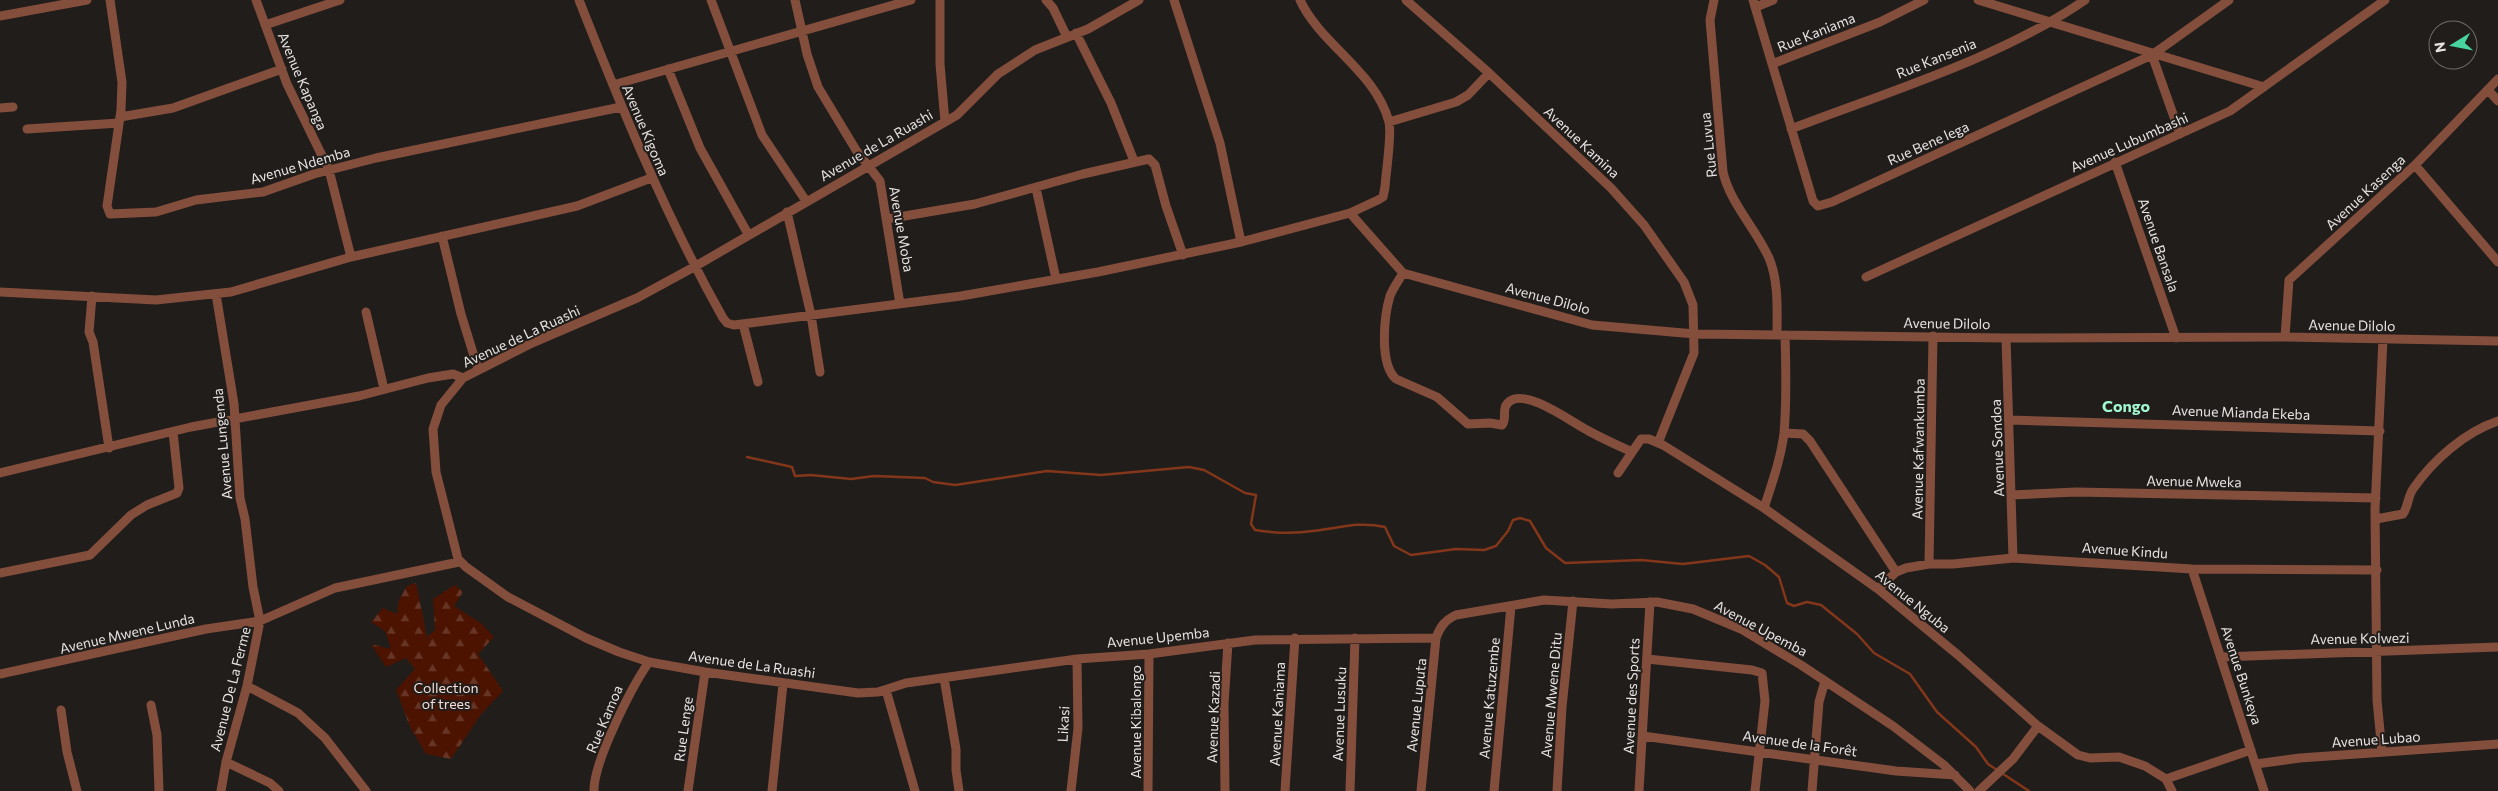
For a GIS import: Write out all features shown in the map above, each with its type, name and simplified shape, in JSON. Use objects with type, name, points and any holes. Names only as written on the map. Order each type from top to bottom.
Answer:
[{"type":"street","points":[[0,16],[87,0]]},
{"type":"street","name":"Avenue Ndemba","points":[[110,0],[122,82],[119,120],[107,206],[110,214],[156,212],[196,200],[263,192],[329,170],[376,158],[621,107]]},
{"type":"street","name":"Avenue Kapanga","points":[[256,0],[282,69],[316,149],[329,170],[351,257]]},
{"type":"street","points":[[265,25],[340,0]]},
{"type":"street","name":"Avenue Kigoma","points":[[579,0],[651,178],[694,267],[725,321],[734,325],[743,324]]},
{"type":"street","points":[[711,0],[732,51],[762,135],[806,201]]},
{"type":"street","name":"Avenue Moba","points":[[795,0],[818,87],[856,150],[880,181],[900,304]]},
{"type":"street","points":[[613,85],[911,0]]},
{"type":"street","points":[[940,0],[940,64],[945,122]]},
{"type":"street","points":[[1046,0],[1053,8],[1067,37]]},
{"type":"street","name":"Avenue de La Ruashi","points":[[886,690],[869,694],[782,684],[649,662],[586,638],[508,597],[459,562],[436,472],[433,429],[441,405],[463,378],[478,369],[532,343],[637,298],[694,267],[748,234],[957,115],[1008,67],[1035,50],[1113,16],[1139,0]]},
{"type":"street","points":[[1174,0],[1220,143],[1241,242]]},
{"type":"street","points":[[758,382],[743,324],[900,304],[1056,279],[1183,255],[1241,242],[1350,213],[1383,197],[1389,122],[1377,96],[1358,70],[1312,19],[1300,0]]},
{"type":"street","name":"Avenue Kamina","points":[[1406,0],[1489,74],[1611,188],[1644,225],[1689,292],[1693,305],[1694,353],[1690,369],[1658,443]]},
{"type":"street","name":"Rue Luvua","points":[[1714,0],[1710,20],[1723,172],[1729,188],[1770,262],[1776,291],[1781,335],[1786,392],[1784,433],[1779,460],[1764,508]]},
{"type":"street","points":[[1754,4],[1773,0]]},
{"type":"street","name":"Rue Kaniama","points":[[1772,64],[1880,22],[1924,0]]},
{"type":"street","points":[[1978,0],[2264,87]]},
{"type":"street","name":"Rue Kansenia","points":[[1791,129],[1946,70],[2052,23],[2085,0]]},
{"type":"street","name":"Rue Bene lega","points":[[1754,4],[1813,201],[1818,206],[1824,206],[2154,54],[2229,0]]},
{"type":"street","name":"Avenue Lubumbashi","points":[[1866,277],[2230,111],[2384,0]]},
{"type":"street","points":[[1076,33],[1111,103],[1134,162]]},
{"type":"street","points":[[2154,54],[2180,134]]},
{"type":"street","points":[[27,129],[119,120],[173,108],[282,69]]},
{"type":"street","points":[[668,69],[700,148],[748,234]]},
{"type":"street","points":[[1389,122],[1456,102],[1468,95],[1489,74]]},
{"type":"street","name":"Avenue Kasenga","points":[[2285,337],[2289,280],[2415,165],[2498,79]]},
{"type":"street","points":[[2488,90],[2498,101]]},
{"type":"street","points":[[0,108],[13,107]]},
{"type":"street","points":[[887,220],[975,204],[1149,159],[1154,161],[1166,206],[1183,255]]},
{"type":"street","name":"Avenue Bansala","points":[[2115,162],[2176,338]]},
{"type":"street","points":[[2415,165],[2498,262]]},
{"type":"street","points":[[0,292],[156,300],[247,289],[351,257],[578,206],[651,178]]},
{"type":"street","points":[[1036,188],[1056,279]]},
{"type":"street","points":[[787,212],[812,315],[820,372]]},
{"type":"street","points":[[1350,213],[1404,272],[1390,294],[1386,315],[1386,362],[1391,375],[1437,397],[1468,424],[1490,423],[1502,425],[1505,421],[1504,409],[1507,404],[1517,398],[1524,399],[1541,404],[1588,431],[1632,452]]},
{"type":"street","points":[[442,236],[461,314],[478,369]]},
{"type":"street","name":"Avenue Dilolo","points":[[1404,272],[1592,325],[1695,334],[2006,338],[2285,337],[2498,342]]},
{"type":"street","name":"Avenue Lungenda","points":[[216,294],[234,418],[240,498],[245,519],[253,587],[260,622]]},
{"type":"street","points":[[92,296],[89,332],[94,342],[109,448]]},
{"type":"street","points":[[366,312],[384,390]]},
{"type":"street","name":"Avenue Kafwankumba","points":[[1930,564],[1933,336]]},
{"type":"street","name":"Avenue Sondoa","points":[[2006,338],[2013,558]]},
{"type":"street","points":[[2382,752],[2377,700],[2378,570],[2376,498],[2384,339]]},
{"type":"street","points":[[0,473],[234,418],[315,405],[446,374],[453,374],[463,378]]},
{"type":"street","name":"Avenue Mianda Ekeba","points":[[2010,420],[2380,431]]},
{"type":"street","points":[[2376,519],[2402,514],[2412,490],[2445,454],[2469,435],[2498,421]]},
{"type":"street","points":[[0,573],[90,555],[131,515],[147,505],[177,493],[179,488],[174,432]]},
{"type":"street","points":[[1784,433],[1803,434],[1810,441],[1896,572],[1878,589]]},
{"type":"street","points":[[1618,473],[1641,439],[1646,438],[1658,443]]},
{"type":"street","name":"Avenue Nguba","points":[[1658,443],[1764,508],[1878,589],[1958,655],[2038,726],[2084,757],[2108,756],[2131,760],[2156,770],[2166,779]]},
{"type":"street","name":"Avenue Mweka","points":[[2012,495],[2076,492],[2376,498]]},
{"type":"street","name":"Avenue Kindu","points":[[1896,572],[1930,564],[1961,564],[2013,558],[2192,569],[2378,570]]},
{"type":"street","name":"Avenue De La Ferme","points":[[221,791],[226,762],[247,686],[260,622],[335,588],[459,562]]},
{"type":"street","name":"Avenue Bunkeya","points":[[2192,569],[2264,791]]},
{"type":"street","name":"Avenue Upemba","points":[[1444,623],[1456,615],[1538,600],[1612,604],[1650,602],[1675,604],[1714,616],[1740,629],[1825,681],[1893,726],[1955,775],[1970,791]]},
{"type":"street","name":"Avenue Mwene Ditu","points":[[1557,791],[1562,707],[1573,601]]},
{"type":"street","name":"Avenue des Sports","points":[[1639,791],[1650,602]]},
{"type":"street","name":"Avenue Katuzembe","points":[[1494,791],[1511,606]]},
{"type":"street","name":"Avenue Mwene Lunda","points":[[0,674],[206,629],[260,622]]},
{"type":"street","name":"Avenue Luputa","points":[[1421,791],[1436,638],[1444,623]]},
{"type":"street","name":"Avenue Upemba","points":[[886,690],[906,682],[1077,659],[1149,654],[1228,643],[1295,638],[1436,638]]},
{"type":"street","name":"Avenue Kaniama","points":[[1285,791],[1295,638]]},
{"type":"street","name":"Avenue Lusuku","points":[[1350,791],[1355,638]]},
{"type":"street","name":"Avenue Kazadi","points":[[1225,791],[1224,704],[1228,643]]},
{"type":"street","name":"Avenue Kolwezi","points":[[2222,658],[2498,647]]},
{"type":"street","name":"Avenue Kibalongo","points":[[1148,791],[1149,654]]},
{"type":"street","name":"Likasi","points":[[1071,791],[1078,728],[1077,659]]},
{"type":"street","points":[[1647,659],[1752,670],[1762,674],[1765,701],[1755,791]]},
{"type":"street","name":"Rue Kamoa","points":[[592,789],[604,753],[633,688],[649,662]]},
{"type":"street","name":"Rue Lenge","points":[[688,791],[705,672]]},
{"type":"street","points":[[944,678],[956,750],[959,791]]},
{"type":"street","points":[[1812,791],[1816,758],[1818,708],[1825,681]]},
{"type":"street","points":[[772,791],[782,684]]},
{"type":"street","points":[[247,686],[298,713],[325,738],[366,791]]},
{"type":"street","points":[[886,690],[915,791]]},
{"type":"street","points":[[151,706],[157,735],[160,791]]},
{"type":"street","points":[[61,710],[67,752],[77,791]]},
{"type":"street","points":[[1979,791],[2025,745],[2038,726]]},
{"type":"street","name":"Avenue de la Forêt","points":[[1643,736],[1816,758],[1896,771],[1955,775]]},
{"type":"street","name":"Avenue Lubao","points":[[2256,764],[2300,758],[2498,744]]},
{"type":"street","points":[[2172,791],[2166,779],[2251,750]]},
{"type":"street","points":[[226,762],[266,780],[280,791]]},
{"type":"green space","name":"Collection of trees","points":[[416,583],[427,637],[435,630],[433,599],[455,585],[463,592],[454,606],[482,624],[494,637],[478,654],[503,691],[482,713],[451,759],[426,754],[410,727],[396,690],[415,669],[406,658],[386,667],[371,644],[391,649],[385,631],[371,622],[383,608],[397,614],[399,600],[407,586]]},
{"type":"waterway","points":[[747,457],[792,467],[795,476],[811,475],[851,479],[874,476],[925,478],[933,482],[955,485],[1047,471],[1101,475],[1189,467],[1204,470],[1245,493],[1256,495],[1251,524],[1255,530],[1298,533],[1349,526],[1375,525],[1385,527],[1394,546],[1411,555],[1456,549],[1484,550],[1496,546],[1508,531],[1513,520],[1520,518],[1530,521],[1546,548],[1565,563],[1641,560],[1683,564],[1749,556],[1765,565],[1779,577],[1787,603],[1794,606],[1807,602],[1821,605],[1857,634],[1874,653],[1910,674],[1937,712],[1976,747],[1988,764],[2029,791]]},
{"type":"district","name":"Congo","points":[[2126,405]]}]
